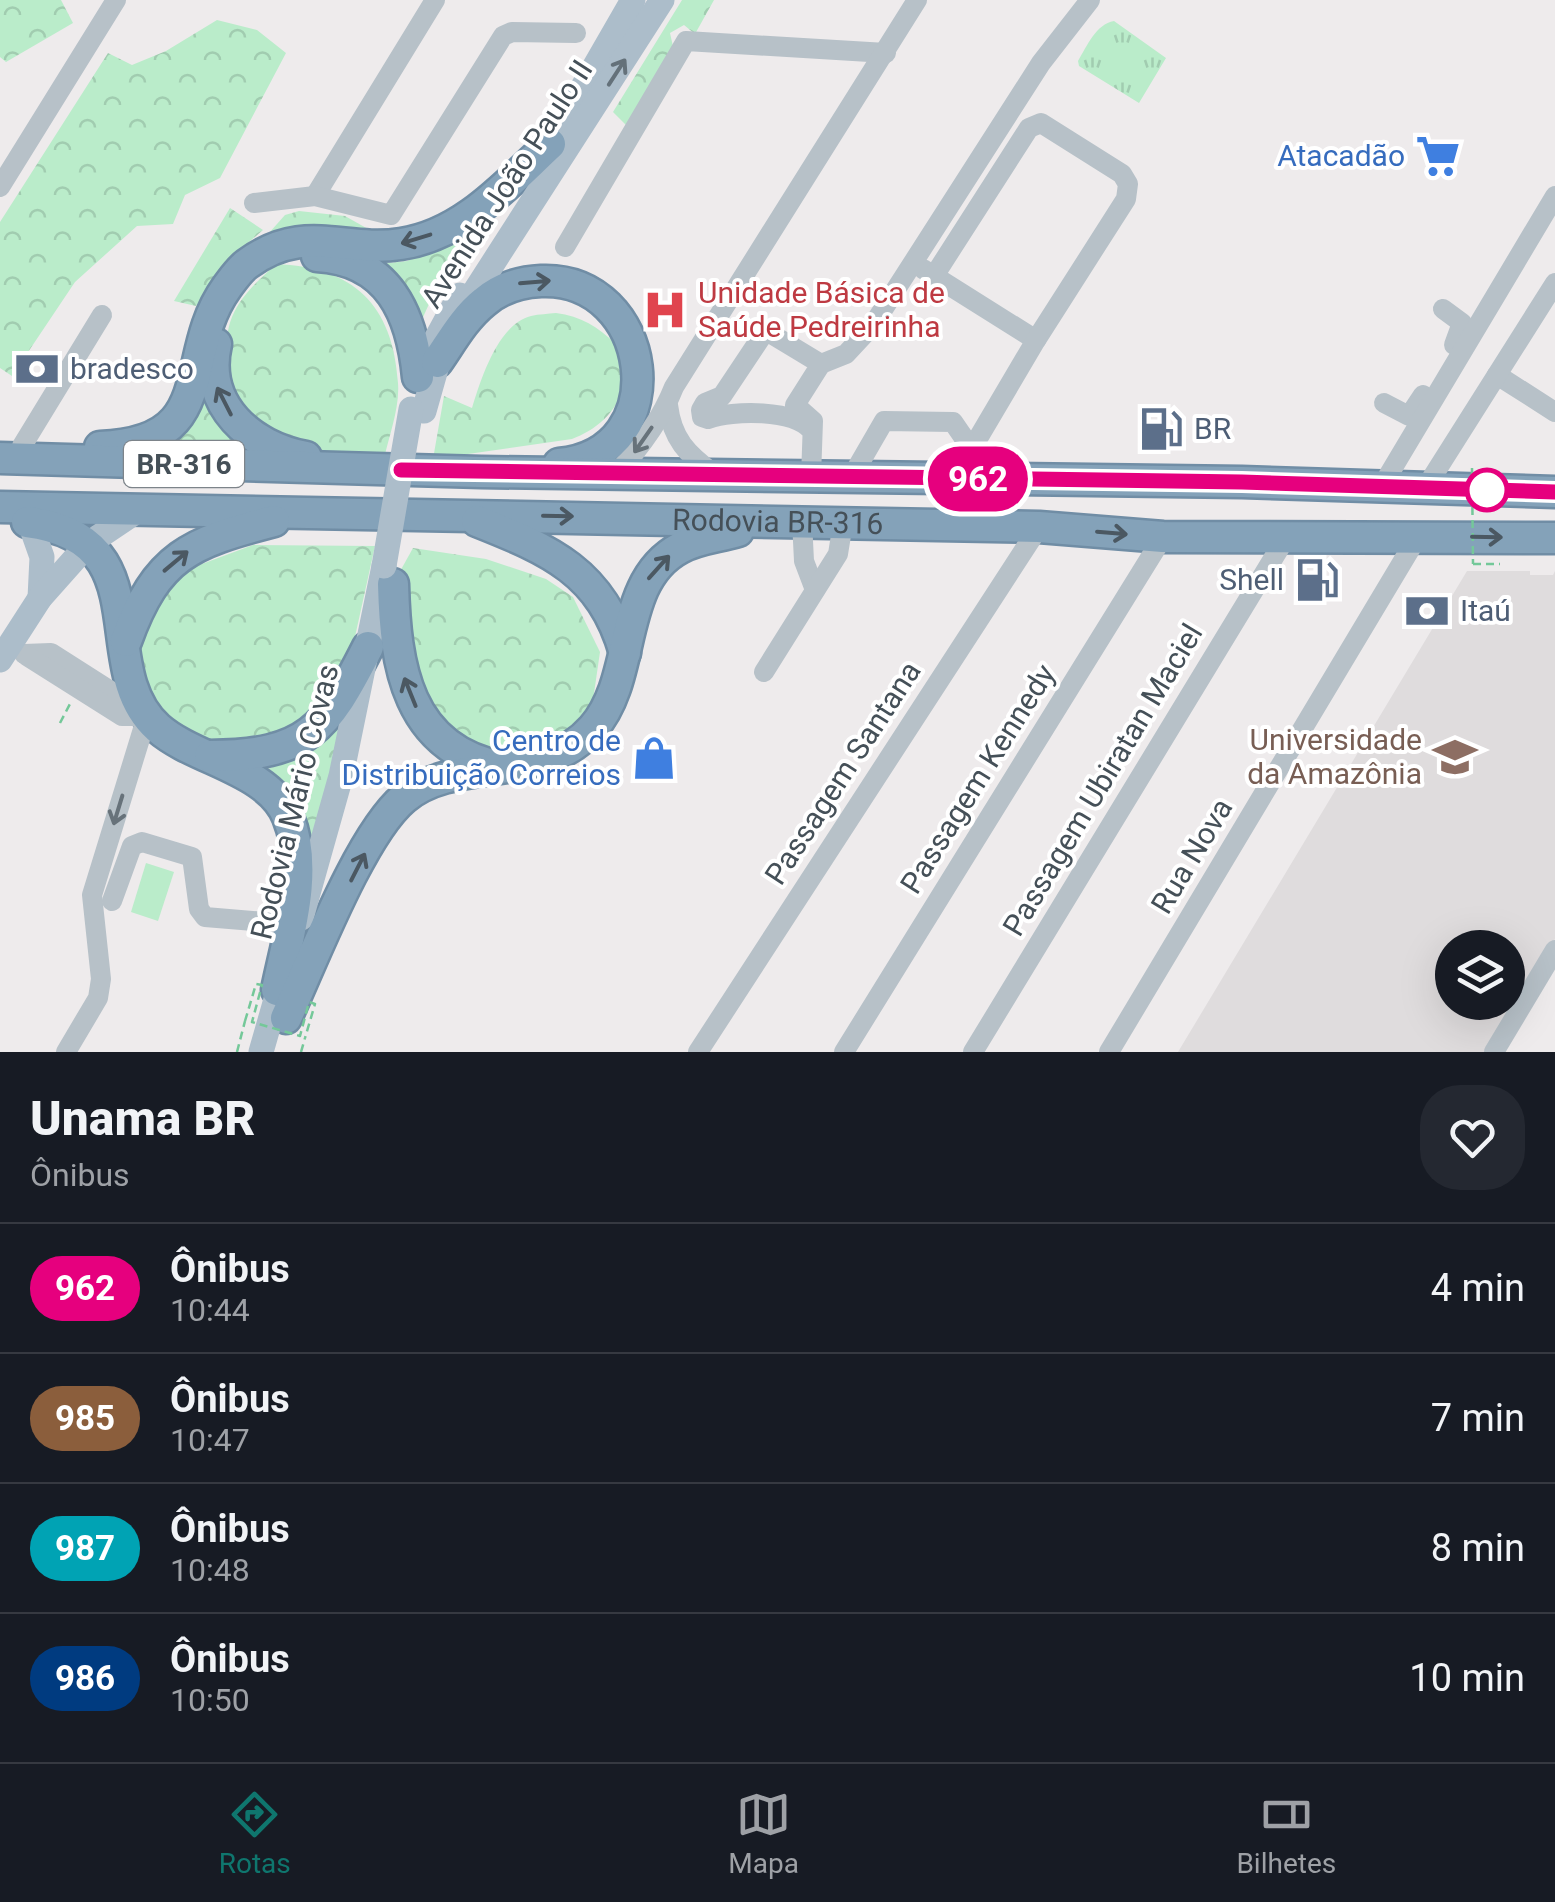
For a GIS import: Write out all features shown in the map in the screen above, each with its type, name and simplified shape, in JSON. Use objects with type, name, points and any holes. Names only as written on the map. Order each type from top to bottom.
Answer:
[{"type":"highway","points":[[7,450],[114,446],[156,438],[173,425],[186,406],[210,314],[246,264],[272,250],[312,239],[373,246],[420,239],[480,210],[550,144]]},
{"type":"highway","points":[[368,470],[282,453],[253,438],[234,421],[220,397],[212,373],[220,329],[253,279],[276,264],[320,256],[354,264],[382,282],[400,305],[428,370],[471,313],[486,300],[519,283],[569,282],[605,302],[625,328],[638,374],[634,409],[627,425],[603,449],[575,462],[482,472]]},
{"type":"highway","name":"Rodovia BR-316","points":[[7,450],[368,470],[851,478],[960,469],[1555,492]]},
{"type":"highway","name":"Rodovia BR-316","points":[[0,508],[770,520],[1039,527],[1164,537],[1555,538]]},
{"type":"highway","points":[[125,642],[149,590],[180,554],[210,540],[311,511]]},
{"type":"highway","points":[[460,514],[567,562],[590,584],[610,612],[626,656]]},
{"type":"highway","points":[[15,520],[62,528],[88,544],[101,561],[120,606],[134,716],[262,787],[288,816],[298,869],[290,924],[290,1015]]},
{"type":"highway","points":[[290,1015],[358,864],[380,826],[405,798],[453,777],[542,761],[568,748],[592,728],[610,702],[626,656],[634,616],[648,580],[660,564],[677,549],[697,540],[770,520]]},
{"type":"highway","points":[[391,572],[398,655],[409,694],[422,718],[458,752],[480,763],[508,769]]},
{"type":"highway","points":[[210,756],[292,746],[333,710],[368,647]]},
{"type":"main road","name":"Avenida João Paulo II","points":[[391,572],[418,410],[438,331],[632,0]]},
{"type":"main road","name":"Avenida João Paulo II","points":[[428,370],[466,304],[662,0]]},
{"type":"main road","points":[[12,653],[40,598],[88,544],[140,510]]},
{"type":"main road","points":[[15,520],[42,557],[40,598]]},
{"type":"main road","name":"Rodovia Mário Covas","points":[[261,1052],[290,1015],[312,884],[342,776],[368,647],[391,572]]},
{"type":"main road","name":"Rodovia Mário Covas","points":[[278,1052],[352,778],[391,572]]},
{"type":"street","points":[[0,188],[116,0]]},
{"type":"street","points":[[316,196],[434,0]]},
{"type":"street","points":[[616,474],[668,405],[674,387],[917,0]]},
{"type":"street","points":[[791,411],[821,364],[846,354],[858,343],[1041,63],[1090,0]]},
{"type":"street","points":[[254,202],[316,196],[387,216],[395,213],[503,36],[512,32],[576,33]]},
{"type":"street","points":[[564,247],[686,42],[886,53]]},
{"type":"street","points":[[934,276],[1029,128],[1042,123],[1122,174],[1128,184],[1126,199],[960,469]]},
{"type":"street","points":[[1382,486],[1555,196]]},
{"type":"street","points":[[913,263],[1036,340]]},
{"type":"street","points":[[1426,488],[1555,283]]},
{"type":"street","points":[[1384,403],[1408,416],[1414,410],[1463,328],[1460,319],[1443,309]]},
{"type":"street","points":[[7,450],[102,315]]},
{"type":"street","points":[[810,477],[814,421],[791,411],[726,412],[708,419],[700,412],[705,403],[722,396],[764,332],[821,364]]},
{"type":"street","points":[[1497,375],[1555,412]]},
{"type":"street","points":[[668,405],[674,436],[685,453],[714,474]]},
{"type":"street","points":[[851,478],[884,421],[953,422],[964,438],[960,469]]},
{"type":"street","points":[[802,522],[804,561],[815,590]]},
{"type":"street","points":[[764,672],[838,554],[844,523]]},
{"type":"street","name":"Passagem Santana","points":[[698,1052],[1039,527]]},
{"type":"street","name":"Rua Nova","points":[[1109,1052],[1418,536]]},
{"type":"street","name":"Passagem Kennedy","points":[[844,1052],[1164,537]]},
{"type":"street","name":"Passagem Ubiratan Maciel","points":[[974,1052],[1285,539]]},
{"type":"street","points":[[12,653],[52,654],[109,690],[134,716],[92,895],[101,978],[98,998],[66,1052]]},
{"type":"street","points":[[112,901],[132,846],[142,842],[192,857],[200,909],[205,917],[290,924]]},
{"type":"street","points":[[1494,1052],[1555,950]]},
{"type":"path","points":[[1472,468],[1473,564],[1500,564]]},
{"type":"path","points":[[236,1052],[256,984],[262,986],[252,1022],[300,1036],[309,1002],[315,1004],[290,1015],[301,1052]]},
{"type":"shaded area","name":"Universidade da Amazônia","points":[[1467,571],[1553,575],[1555,571],[1555,939],[1525,987],[1525,930],[1435,930],[1435,1020],[1504,1020],[1484,1052],[1178,1052]]},
{"type":"green space","points":[[0,0],[61,0],[73,23],[6,62],[0,57]]},
{"type":"green space","points":[[682,0],[714,0],[695,34],[684,25],[670,33],[674,51],[626,125],[613,112]]},
{"type":"green space","points":[[217,20],[257,30],[286,53],[220,178],[185,195],[173,224],[137,226],[75,282],[12,376],[0,368],[0,222],[108,53],[132,65],[166,51]]},
{"type":"green space","points":[[1114,21],[1166,58],[1139,103],[1079,66],[1078,61],[1093,36]]},
{"type":"green space","points":[[230,208],[263,230],[230,258],[196,306],[174,301]]},
{"type":"green space","points":[[299,211],[345,216],[384,238],[279,237],[269,233],[285,215]]},
{"type":"green space","points":[[469,234],[419,326],[371,265],[407,261]]},
{"type":"green space","points":[[276,264],[327,273],[347,282],[378,311],[388,332],[398,383],[396,412],[384,459],[334,459],[285,446],[254,423],[229,393],[224,356],[232,317],[245,295]]},
{"type":"green space","points":[[556,313],[589,323],[616,344],[622,381],[611,412],[597,426],[572,439],[433,459],[444,396],[472,408],[492,354],[509,330],[531,316]]},
{"type":"green space","points":[[208,370],[264,456],[172,453],[191,417]]},
{"type":"green space","points":[[253,545],[375,546],[349,664],[307,729],[214,745],[184,734],[147,702],[135,656],[155,599],[191,568]]},
{"type":"green space","points":[[413,548],[486,559],[546,579],[573,597],[600,652],[592,707],[570,734],[528,764],[481,755],[430,716],[393,584]]},
{"type":"green space","points":[[346,708],[305,881],[254,774],[306,750]]},
{"type":"green space","points":[[146,863],[174,872],[158,921],[131,912]]},
{"type":"bus line","name":"962","points":[[401,470],[1242,482],[1555,492]]},
{"type":"place","name":"Atacadão","points":[[1438,156]]},
{"type":"place","name":"Unidade Básica de Saúde Pedreirinha","points":[[665,310]]},
{"type":"place","name":"bradesco","points":[[37,369]]},
{"type":"place","name":"BR","points":[[1161,429]]},
{"type":"place","name":"Shell","points":[[1317,580]]},
{"type":"place","name":"Itaú","points":[[1427,611]]},
{"type":"place","name":"Universidade da Amazônia","points":[[1455,757]]},
{"type":"place","name":"Centro de Distribuição Correios","points":[[654,758]]}]
